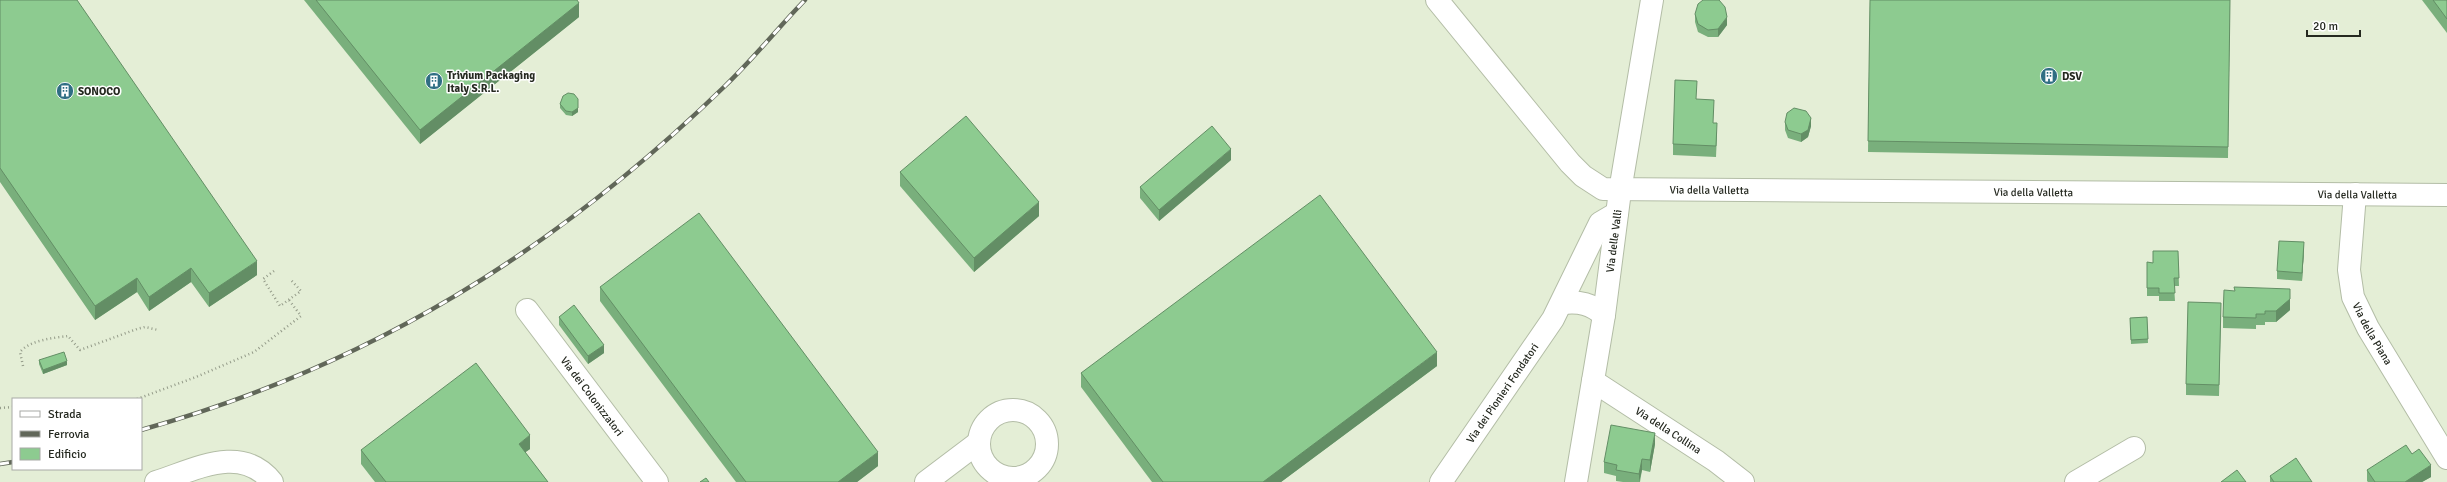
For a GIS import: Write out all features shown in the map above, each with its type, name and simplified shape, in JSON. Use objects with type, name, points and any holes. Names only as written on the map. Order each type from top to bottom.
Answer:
[{"type":"street","name":"Via della Valletta","points":[[1437,0],[1570,163],[1583,176],[1603,189],[1620,191],[2447,194]]},
{"type":"street","name":"Via delle Valli","points":[[1576,482],[1604,315],[1620,191],[1652,0]]},
{"type":"street","name":"Via della Piana","points":[[2355,194],[2349,270],[2353,297],[2368,328],[2447,458]]},
{"type":"street","name":"Via dei Pionieri Fondatori","points":[[1442,482],[1563,303],[1600,223],[1617,213]]},
{"type":"street","points":[[1563,303],[1573,302],[1587,304],[1604,315]]},
{"type":"street","name":"Via dei Colonizzatori","points":[[526,310],[657,482]]},
{"type":"street","name":"Via della Collina","points":[[1593,381],[1716,461],[1743,482]]},
{"type":"street","points":[[1009,409],[1020,410],[1032,414],[1041,422],[1046,433],[1048,445],[1046,456],[1034,477],[1011,478],[991,471],[982,458],[979,442],[984,425],[997,413],[1009,409]]},
{"type":"street","points":[[926,482],[979,442]]},
{"type":"street","points":[[2076,482],[2134,448]]},
{"type":"street","points":[[156,482],[233,460],[255,466],[272,482]]},
{"type":"path","points":[[274,271],[263,279],[280,306],[301,291],[292,280]]},
{"type":"path","points":[[140,398],[196,377],[263,346],[301,316],[289,300]]},
{"type":"path","points":[[23,366],[20,352],[26,346],[48,340],[68,336],[80,350],[137,329],[145,327],[158,330]]},
{"type":"path","points":[[0,408],[12,407]]},
{"type":"building","name":"SONOCO","points":[[0,0],[77,0],[257,261],[209,293],[191,268],[149,297],[137,278],[95,306],[0,168]]},
{"type":"building","name":"Trivium Packaging Italy S.R.L.","points":[[316,0],[577,0],[579,3],[420,130]]},
{"type":"building","points":[[1703,0],[1719,0],[1725,7],[1727,17],[1718,29],[1708,30],[1698,24],[1695,14],[1698,4]]},
{"type":"building","name":"DSV","points":[[1870,0],[2230,0],[2228,147],[1868,141]]},
{"type":"building","points":[[2433,0],[2447,0],[2447,19]]},
{"type":"building","points":[[1675,80],[1697,81],[1696,99],[1714,100],[1713,123],[1717,123],[1716,146],[1673,144]]},
{"type":"building","points":[[568,93],[574,94],[578,99],[578,108],[572,112],[566,111],[560,104],[563,96]]},
{"type":"building","points":[[1794,108],[1806,111],[1811,118],[1808,130],[1801,134],[1788,130],[1785,122],[1787,113]]},
{"type":"building","points":[[966,116],[1039,202],[974,258],[900,172]]},
{"type":"building","points":[[1212,126],[1231,149],[1159,210],[1140,187]]},
{"type":"building","points":[[1320,195],[1437,352],[1263,482],[1163,482],[1081,373]]},
{"type":"building","points":[[699,213],[878,452],[838,482],[746,482],[600,287]]},
{"type":"building","points":[[2279,241],[2304,242],[2302,273],[2277,271]]},
{"type":"building","points":[[2153,251],[2178,251],[2179,278],[2174,278],[2175,293],[2159,293],[2159,288],[2147,288],[2147,262],[2153,263]]},
{"type":"building","points":[[2234,287],[2290,289],[2290,299],[2276,311],[2265,311],[2265,314],[2256,314],[2256,318],[2223,317],[2224,290],[2235,291]]},
{"type":"building","points":[[2188,302],[2221,303],[2219,385],[2186,384]]},
{"type":"building","points":[[574,305],[604,345],[588,356],[559,317]]},
{"type":"building","points":[[2147,317],[2148,339],[2131,340],[2130,318]]},
{"type":"building","points":[[64,352],[67,361],[43,370],[39,360]]},
{"type":"building","points":[[476,363],[530,435],[519,444],[548,482],[386,482],[361,450]]},
{"type":"building","points":[[1611,425],[1655,433],[1650,460],[1642,459],[1639,474],[1616,470],[1617,465],[1604,462]]},
{"type":"building","points":[[2406,445],[2412,454],[2419,449],[2431,465],[2405,482],[2375,482],[2367,470]]},
{"type":"building","points":[[2296,458],[2312,482],[2274,482],[2270,476]]},
{"type":"building","points":[[2237,470],[2246,482],[2221,482]]},
{"type":"building","points":[[706,478],[709,482],[700,482]]},
{"type":"railway","points":[[142,430],[225,404],[305,372],[382,337],[455,296],[526,250],[594,200],[660,146],[735,76],[805,0]]},
{"type":"railway","points":[[0,464],[12,462]]},
{"type":"place","name":"DSV","points":[[2049,76]]},
{"type":"place","name":"Trivium Packaging Italy S.R.L.","points":[[434,81]]},
{"type":"place","name":"SONOCO","points":[[65,91]]}]
